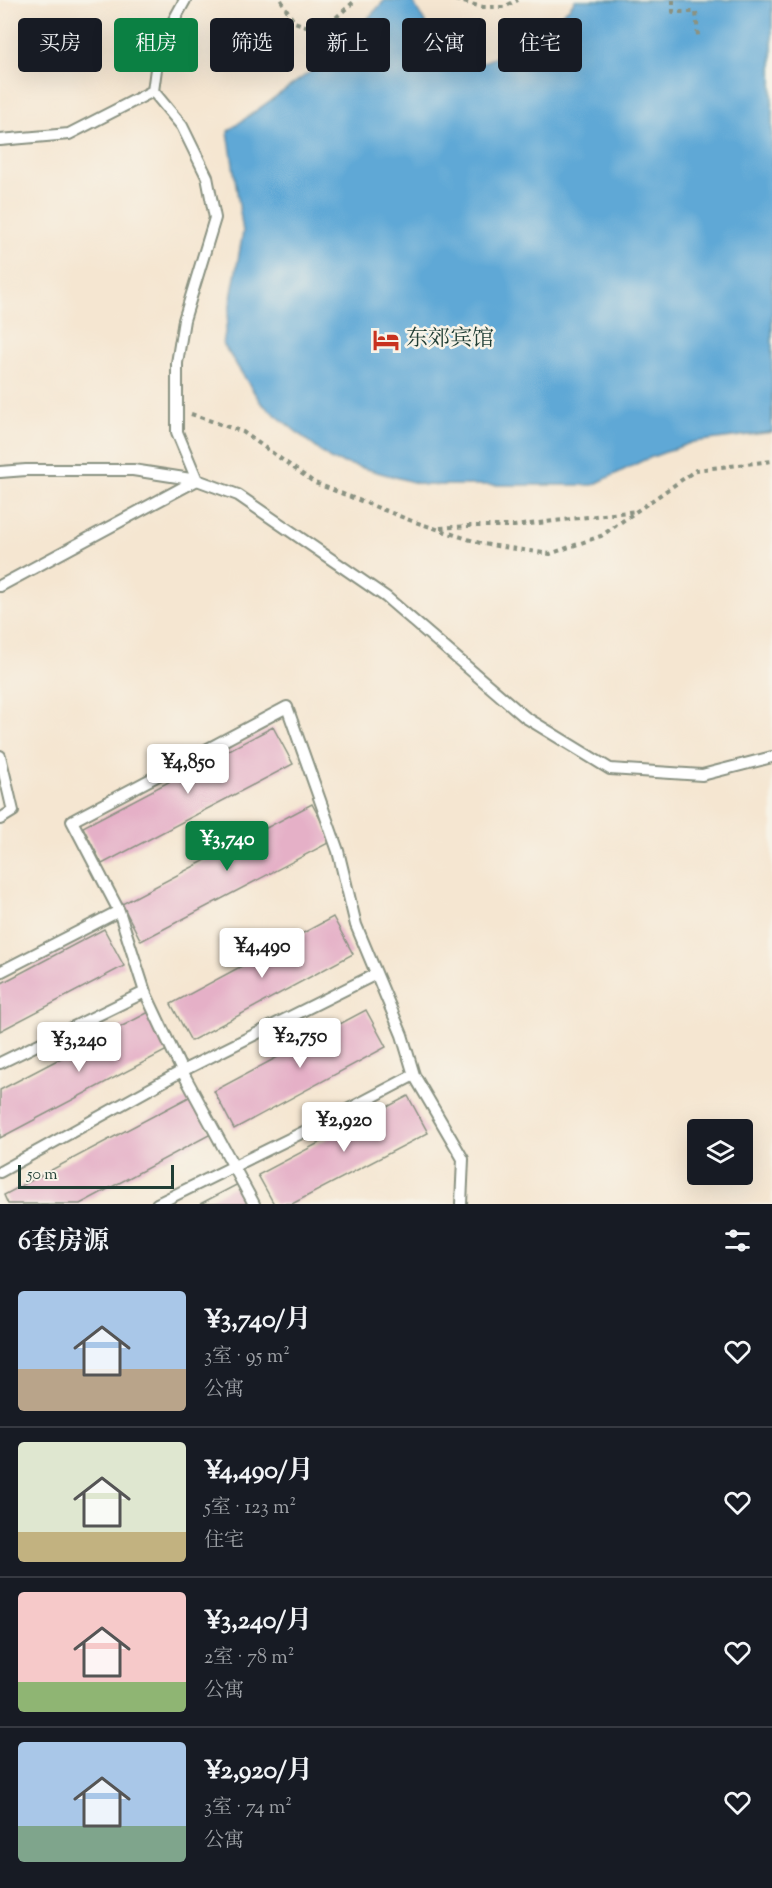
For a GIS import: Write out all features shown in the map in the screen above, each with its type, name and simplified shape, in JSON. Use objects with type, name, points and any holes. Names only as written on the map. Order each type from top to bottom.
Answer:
[{"type":"lane","points":[[185,0],[159,47],[153,91],[182,126],[207,177],[215,218],[184,320],[177,363],[177,432],[197,480]]},
{"type":"lane","points":[[0,140],[69,134],[153,91]]},
{"type":"lane","points":[[0,472],[133,470],[197,480],[238,495],[386,597],[525,717],[610,768],[702,776],[772,757]]},
{"type":"lane","points":[[0,586],[197,480]]},
{"type":"lane","points":[[254,1204],[182,1071],[145,992],[119,911],[72,821],[287,707],[338,851],[356,925],[402,1035],[414,1075],[463,1159],[461,1204]]},
{"type":"lane","points":[[0,756],[13,811],[0,819]]},
{"type":"lane","points":[[0,972],[119,911]]},
{"type":"lane","points":[[0,1172],[182,1071],[376,974]]},
{"type":"lane","points":[[0,1063],[145,992]]},
{"type":"lane","points":[[157,1204],[414,1075]]},
{"type":"path","points":[[281,0],[294,22],[309,27],[325,27],[356,0]]},
{"type":"path","points":[[455,0],[483,7],[504,7],[518,0]]},
{"type":"path","points":[[673,0],[673,12],[696,12],[698,36]]},
{"type":"path","points":[[177,409],[243,432],[315,483],[412,521],[483,544],[550,554],[601,536],[696,470],[772,461]]},
{"type":"path","points":[[436,529],[514,526],[637,511]]},
{"type":"water","points":[[385,0],[412,0],[422,18],[402,18],[402,72],[486,72],[486,61],[498,56],[498,72],[582,72],[582,18],[557,18],[575,0],[772,0],[772,432],[693,442],[644,460],[593,485],[424,485],[330,459],[261,403],[223,344],[243,232],[228,131],[310,72],[390,72],[390,18],[368,18]]},
{"type":"building","points":[[273,727],[293,764],[102,864],[83,827]]},
{"type":"building","points":[[312,804],[332,841],[141,941],[122,904]]},
{"type":"building","points":[[333,917],[353,954],[191,1041],[171,1004]]},
{"type":"building","points":[[104,929],[124,966],[0,1031],[0,984]]},
{"type":"building","points":[[366,1010],[386,1047],[234,1129],[214,1091]]},
{"type":"building","points":[[149,1012],[169,1049],[0,1138],[0,1090]]},
{"type":"building","points":[[191,1096],[211,1134],[80,1204],[8,1204],[4,1195]]},
{"type":"building","points":[[408,1096],[428,1133],[292,1204],[274,1204],[258,1175]]},
{"type":"building","points":[[240,1183],[251,1204],[200,1204]]},
{"type":"place","name":"东郊宾馆","points":[[386,340]]}]
